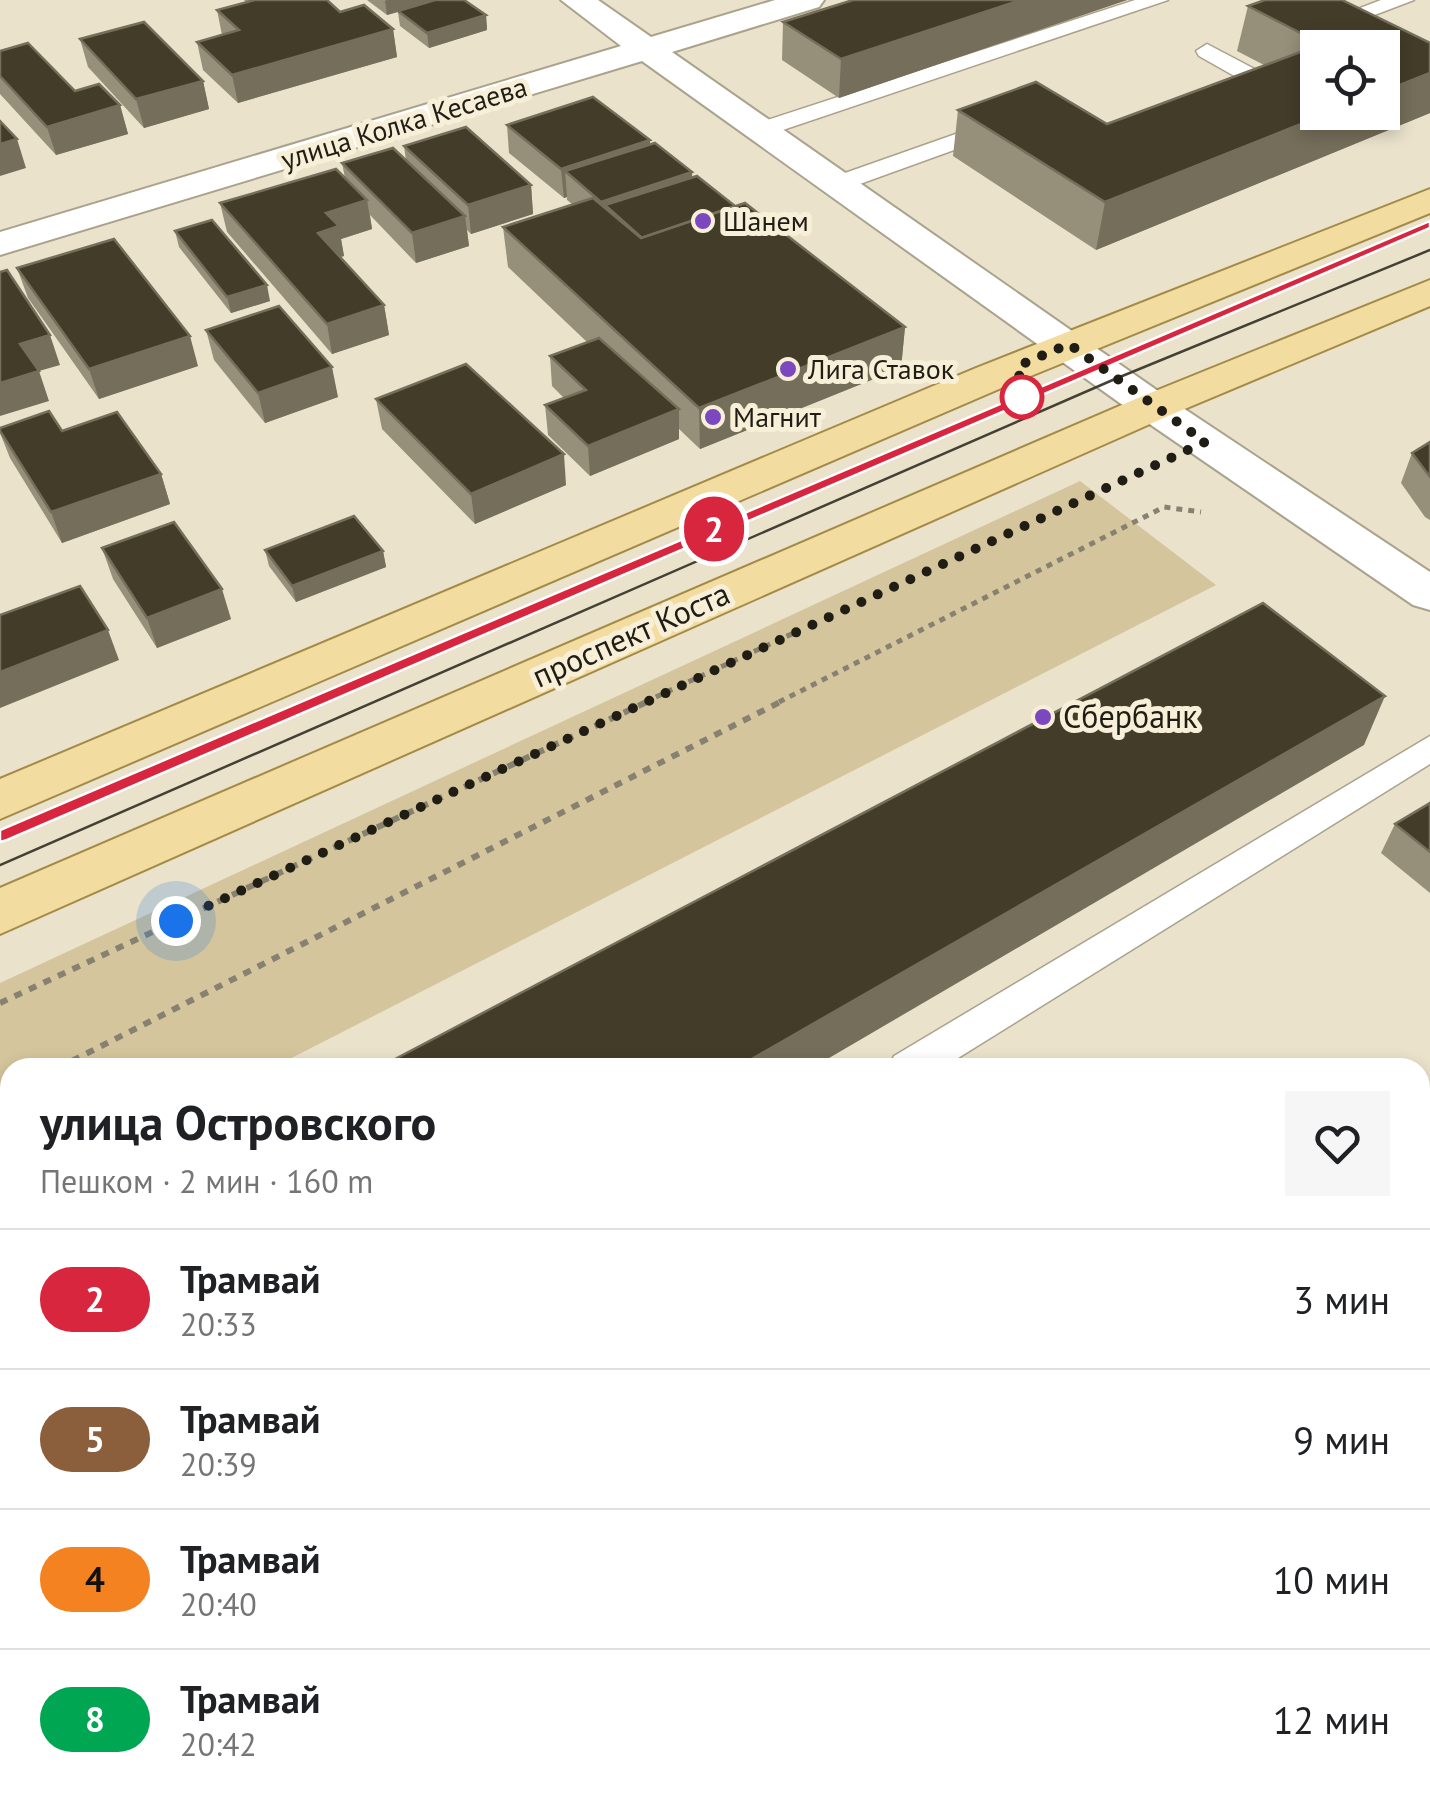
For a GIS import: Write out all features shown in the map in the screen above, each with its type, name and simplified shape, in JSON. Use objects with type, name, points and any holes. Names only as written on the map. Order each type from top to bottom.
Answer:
[{"type":"main road","points":[[0,800],[1069,344],[1430,200]]},
{"type":"main road","name":"проспект Коста","points":[[0,912],[1154,407],[1430,292]]},
{"type":"street","points":[[577,0],[1154,407],[1430,594]]},
{"type":"street","name":"улица Колка Кесаева","points":[[0,244],[808,0]]},
{"type":"lane","points":[[760,130],[1157,0]]},
{"type":"lane","points":[[1403,0],[1345,18],[1430,64]]},
{"type":"lane","points":[[1206,98],[1256,79],[1207,51]]},
{"type":"lane","points":[[837,184],[1034,112]]},
{"type":"lane","points":[[924,1058],[1430,748]]},
{"type":"path","points":[[78,1058],[1164,508],[1211,514]]},
{"type":"path","points":[[0,1003],[805,628]]},
{"type":"shaded area","points":[[1080,481],[1216,585],[292,1058],[0,1058],[0,983]]},
{"type":"building","points":[[255,0],[327,0],[340,12],[364,5],[393,29],[232,75],[197,42],[239,30],[217,10]]},
{"type":"building","points":[[435,0],[464,0],[486,15],[427,33],[398,11]]},
{"type":"building","points":[[853,0],[1021,0],[841,59],[783,22]]},
{"type":"building","points":[[1265,0],[1342,0],[1430,43],[1430,73],[1400,85],[1400,30],[1300,33],[1248,6]]},
{"type":"building","points":[[144,22],[203,81],[136,99],[80,39]]},
{"type":"building","points":[[28,43],[75,91],[99,84],[120,105],[47,127],[0,76],[0,51]]},
{"type":"building","points":[[1300,52],[1300,124],[1105,202],[958,110],[1036,82],[1107,124]]},
{"type":"building","points":[[593,97],[650,140],[561,169],[507,125]]},
{"type":"building","points":[[0,121],[17,139],[0,144]]},
{"type":"building","points":[[466,127],[531,185],[468,205],[404,146]]},
{"type":"building","points":[[655,143],[692,172],[601,202],[565,171]]},
{"type":"building","points":[[393,148],[465,216],[412,233],[342,163]]},
{"type":"building","points":[[336,169],[367,200],[326,213],[339,226],[318,233],[384,305],[327,324],[220,203]]},
{"type":"building","points":[[697,176],[735,206],[642,238],[605,205]]},
{"type":"building","points":[[593,198],[641,238],[745,203],[905,327],[699,408],[503,227]]},
{"type":"building","points":[[212,220],[267,285],[227,297],[175,231]]},
{"type":"building","points":[[114,239],[190,336],[89,369],[17,268]]},
{"type":"building","points":[[7,270],[50,335],[20,344],[39,371],[0,383],[0,272]]},
{"type":"building","points":[[279,306],[332,367],[258,393],[206,330]]},
{"type":"building","points":[[599,338],[679,409],[588,446],[545,405],[586,390],[550,356]]},
{"type":"building","points":[[466,364],[564,454],[471,494],[376,399]]},
{"type":"building","points":[[49,411],[62,431],[117,412],[161,474],[51,512],[0,431]]},
{"type":"building","points":[[1430,442],[1430,477],[1412,453]]},
{"type":"building","points":[[354,516],[383,551],[292,586],[265,550]]},
{"type":"building","points":[[174,522],[222,589],[147,618],[102,548]]},
{"type":"building","points":[[80,586],[108,630],[0,672],[0,615]]},
{"type":"building","points":[[1263,603],[1385,696],[753,1058],[397,1058]]},
{"type":"building","points":[[1430,803],[1430,852],[1395,824]]},
{"type":"tram line","points":[[0,835],[1430,225]]},
{"type":"tram line","name":"2","points":[[0,835],[1430,225]]},
{"type":"tram line","points":[[0,865],[1115,379],[1430,250]]},
{"type":"place","name":"Шанем","points":[[703,221]]},
{"type":"place","name":"Лига Ставок","points":[[788,369]]},
{"type":"place","name":"Магнит","points":[[713,417]]},
{"type":"place","name":"Сбербанк","points":[[1043,717]]},
{"type":"route","points":[[176,921],[1205,442],[1069,344],[1018,366],[1022,397]]}]
